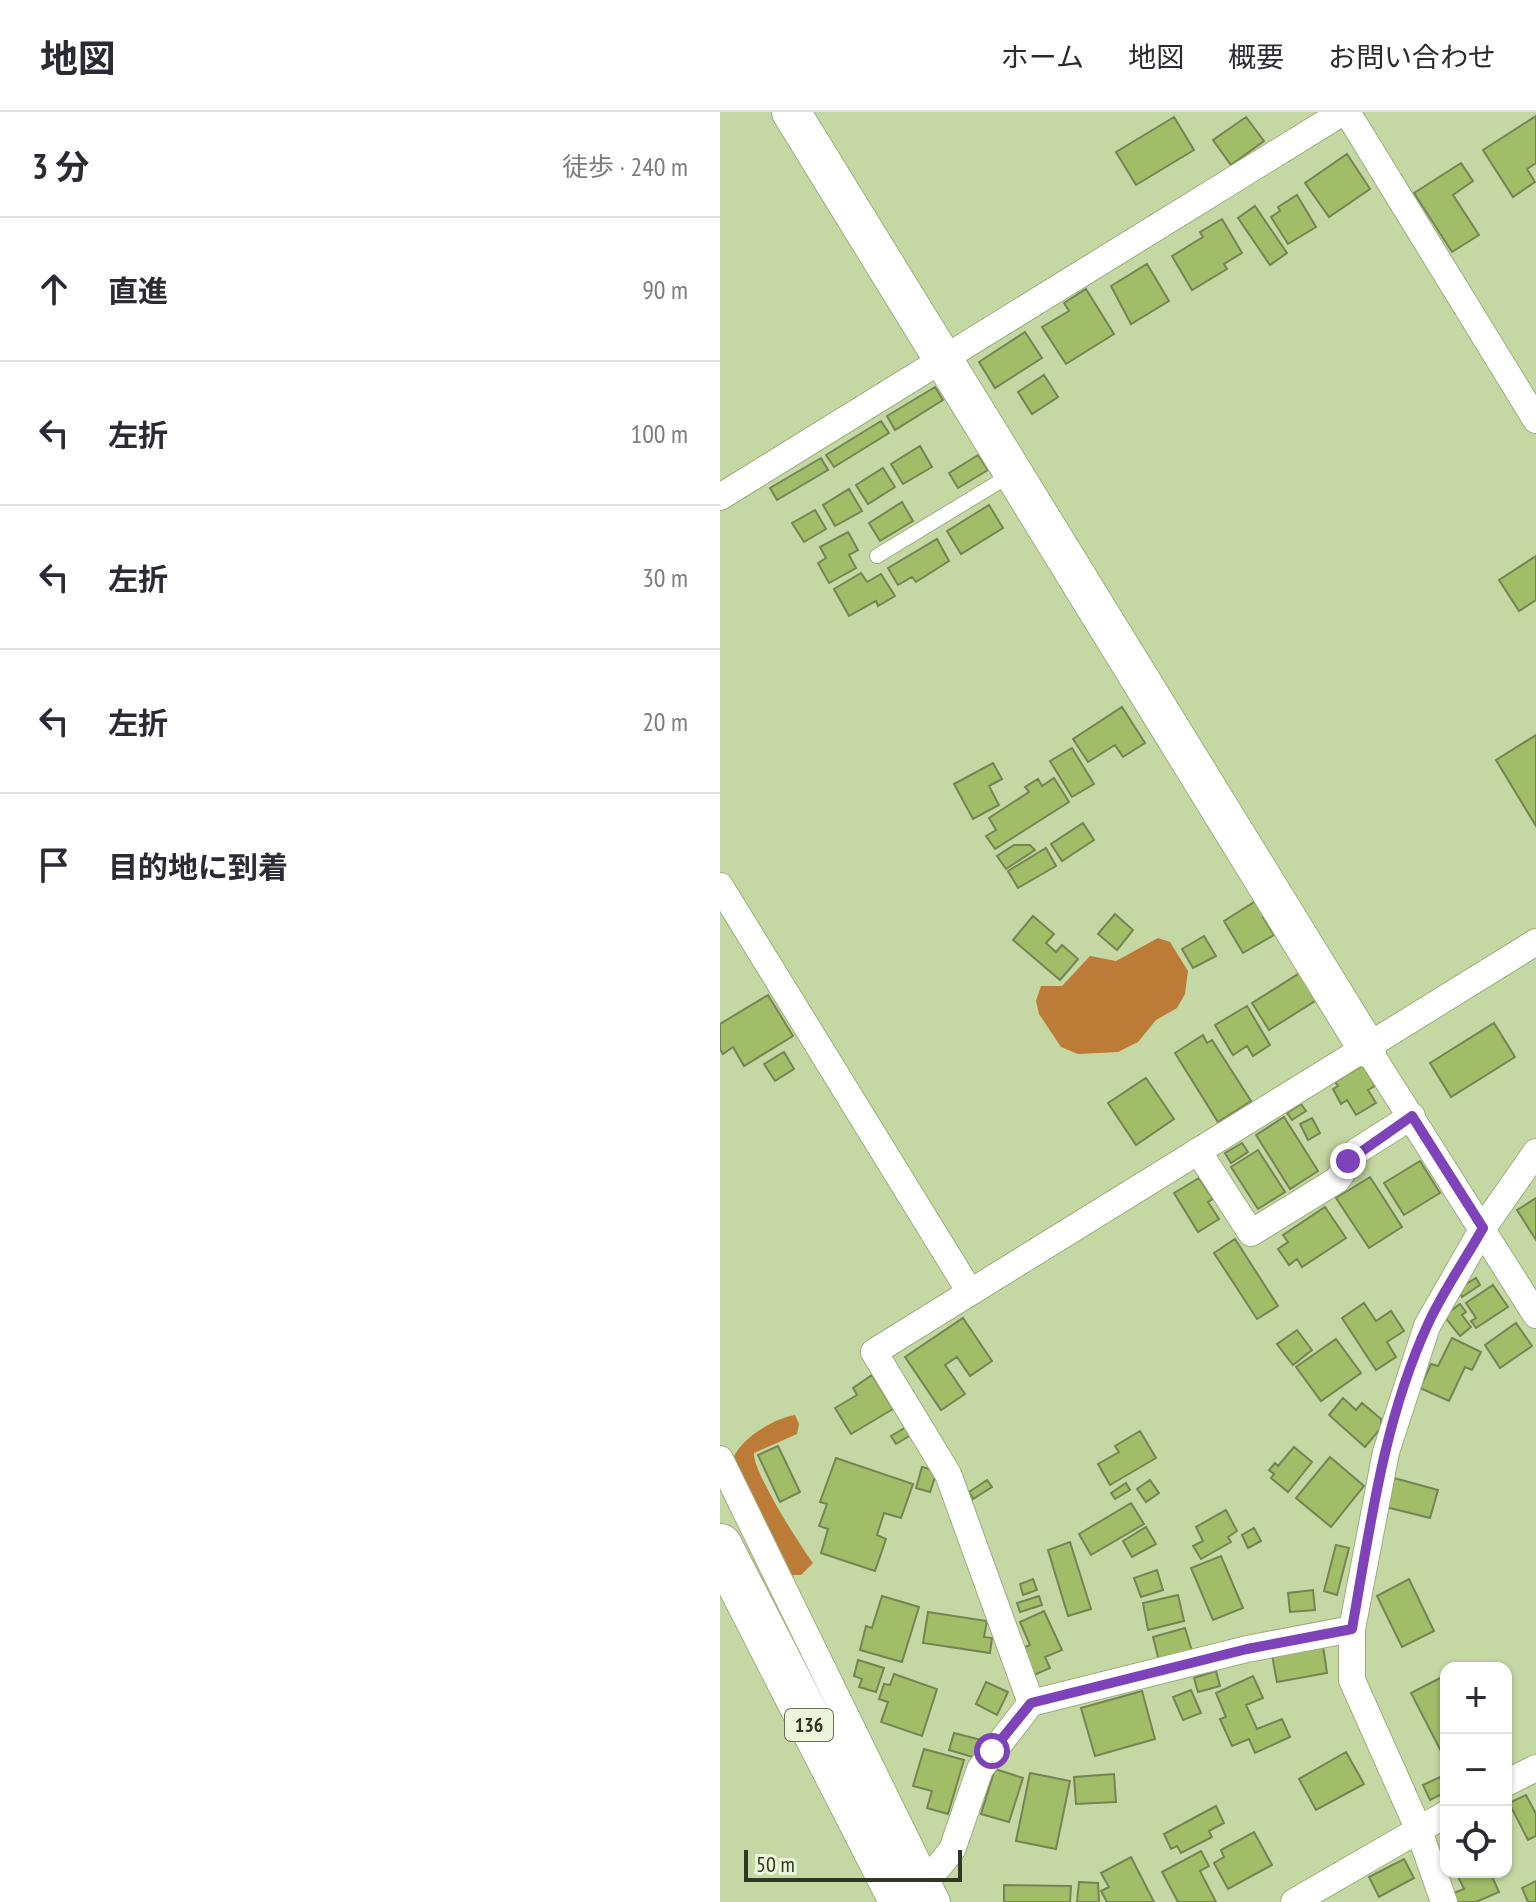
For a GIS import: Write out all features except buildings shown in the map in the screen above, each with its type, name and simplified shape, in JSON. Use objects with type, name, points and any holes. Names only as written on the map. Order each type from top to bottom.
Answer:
[{"type":"highway","name":"136","points":[[720,1546],[922,1895]]},
{"type":"street","points":[[791,112],[1367,1048],[1536,1315]]},
{"type":"street","points":[[720,497],[1345,112],[1536,420]]},
{"type":"street","points":[[720,886],[970,1292]]},
{"type":"street","points":[[1031,1703],[948,1474],[874,1352],[1536,942]]},
{"type":"street","points":[[1198,1151],[1251,1233],[1337,1180],[1357,1151],[1412,1116]]},
{"type":"street","points":[[1444,1902],[1418,1828],[1352,1680],[1349,1658],[1352,1629],[1377,1490],[1403,1395],[1427,1326],[1483,1228],[1536,1152]]},
{"type":"street","points":[[720,1459],[922,1895]]},
{"type":"street","points":[[922,1895],[952,1850],[980,1769],[1031,1703],[1247,1649],[1352,1629]]},
{"type":"street","points":[[1512,1780],[1536,1768]]},
{"type":"street","points":[[1294,1902],[1440,1817]]},
{"type":"lane","points":[[877,556],[1012,474]]},
{"type":"shaded area","points":[[1158,938],[1170,942],[1188,971],[1185,994],[1177,1008],[1156,1020],[1138,1042],[1118,1052],[1078,1054],[1061,1047],[1039,1014],[1036,1001],[1041,986],[1062,986],[1090,956],[1116,961]]},
{"type":"shaded area","points":[[795,1415],[799,1424],[797,1434],[754,1453],[769,1491],[813,1563],[801,1575],[790,1575],[731,1464],[740,1447],[757,1432]]},
{"type":"route","points":[[992,1751],[1031,1703],[1247,1649],[1352,1629],[1377,1490],[1403,1395],[1427,1326],[1483,1228],[1412,1116],[1357,1151],[1348,1161]]}]
